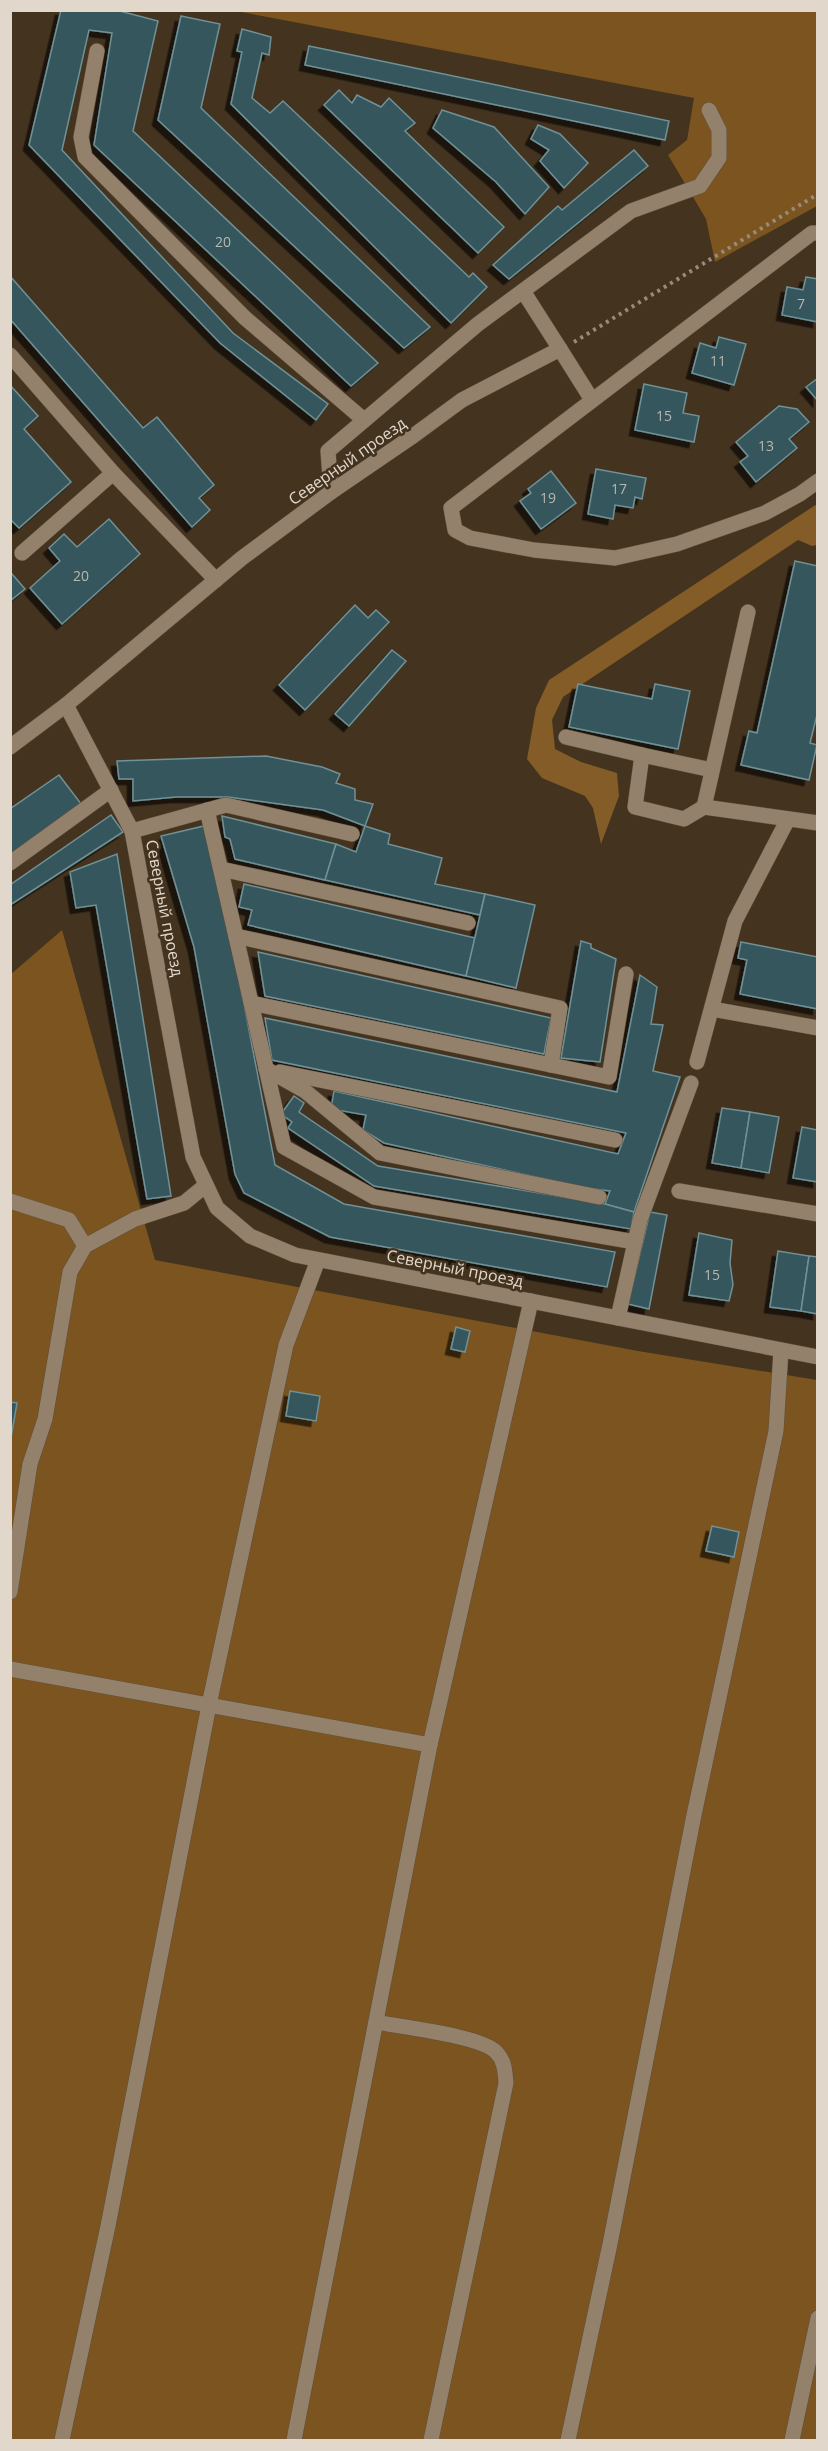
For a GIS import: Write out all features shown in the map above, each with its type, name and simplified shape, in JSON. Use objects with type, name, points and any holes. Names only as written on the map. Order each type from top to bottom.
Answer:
[{"type":"street","points":[[97,51],[81,137],[85,157],[245,318],[364,420]]},
{"type":"street","points":[[331,492],[328,451],[478,324],[631,211],[700,186],[719,158],[719,130],[709,110]]},
{"type":"street","points":[[818,233],[812,233],[451,508],[455,530],[470,538],[534,550],[615,558],[677,544],[765,513],[800,494],[818,481]]},
{"type":"street","points":[[523,291],[592,400]]},
{"type":"street","name":"Северный проезд","points":[[560,349],[462,400],[331,492],[216,580],[66,705],[132,831],[194,1157],[217,1208],[250,1236],[295,1255],[818,1357]]},
{"type":"street","points":[[10,355],[113,473],[216,580]]},
{"type":"street","points":[[22,554],[113,473]]},
{"type":"street","points":[[704,807],[748,612]]},
{"type":"street","points":[[10,747],[66,705]]},
{"type":"street","points":[[566,737],[712,770]]},
{"type":"street","points":[[642,755],[635,807],[684,819],[704,807],[788,821],[818,823]]},
{"type":"street","points":[[10,864],[111,790]]},
{"type":"street","points":[[132,831],[226,805],[352,834]]},
{"type":"street","points":[[207,810],[284,1147],[374,1197],[635,1242]]},
{"type":"street","points":[[698,1062],[735,921],[788,821]]},
{"type":"street","points":[[221,869],[468,923]]},
{"type":"street","points":[[236,936],[560,1008],[551,1065]]},
{"type":"street","points":[[251,1003],[609,1077],[626,974]]},
{"type":"street","points":[[712,1009],[818,1028]]},
{"type":"street","points":[[267,1069],[615,1140]]},
{"type":"street","points":[[267,1069],[305,1091],[380,1153],[599,1197]]},
{"type":"street","points":[[611,1317],[640,1220],[691,1083]]},
{"type":"street","points":[[10,1592],[30,1464],[45,1419],[70,1272],[85,1246],[135,1219],[184,1203],[206,1185]]},
{"type":"street","points":[[679,1191],[818,1214]]},
{"type":"street","points":[[10,1201],[69,1220],[85,1246]]},
{"type":"street","points":[[62,2440],[108,2226],[209,1705],[286,1345],[318,1260]]},
{"type":"street","points":[[294,2440],[430,1745],[531,1301]]},
{"type":"street","points":[[568,2440],[610,2244],[694,1815],[776,1431],[781,1350]]},
{"type":"street","points":[[10,1669],[430,1745]]},
{"type":"street","points":[[376,2022],[476,2041],[497,2051],[504,2063],[506,2084],[431,2440]]},
{"type":"street","points":[[792,2440],[818,2318]]},
{"type":"path","points":[[560,349],[818,194]]},
{"type":"shaded area","points":[[236,11],[817,11],[817,206],[715,262],[706,219],[668,155],[687,140],[694,98]]},
{"type":"shaded area","points":[[817,504],[817,545],[812,546],[798,540],[563,697],[552,720],[555,749],[581,762],[617,773],[619,796],[601,844],[593,808],[585,796],[542,778],[527,759],[536,708],[549,680]]},
{"type":"shaded area","points":[[62,930],[155,1260],[638,1351],[817,1380],[817,2440],[11,2440],[10,975]]},
{"type":"building","points":[[61,10],[116,10],[158,21],[133,131],[378,363],[351,386],[94,145],[112,33],[89,30],[62,150],[233,333],[328,404],[316,420],[220,343],[29,145]]},
{"type":"building","points":[[181,16],[220,24],[201,108],[430,327],[404,348],[158,120]]},
{"type":"building","points":[[242,29],[271,37],[269,55],[262,53],[252,98],[270,113],[283,101],[469,277],[473,273],[487,287],[451,323],[231,104],[242,52],[237,51]]},
{"type":"building","points":[[309,46],[669,121],[665,140],[305,65]]},
{"type":"building","points":[[339,90],[352,103],[357,95],[381,107],[389,98],[415,123],[405,131],[504,227],[478,253],[324,105]]},
{"type":"building","points":[[442,110],[494,127],[549,187],[525,214],[496,182],[433,128]]},
{"type":"building","points":[[538,125],[560,134],[588,163],[564,188],[540,161],[549,150],[531,139]]},
{"type":"building","points":[[634,150],[648,166],[509,279],[493,265],[558,206],[562,210]]},
{"type":"building","points":[[10,276],[143,428],[157,417],[214,485],[199,498],[210,510],[192,527],[10,319]]},
{"type":"building","points":[[806,277],[818,279],[818,322],[782,315],[787,287],[803,290]]},
{"type":"building","points":[[719,337],[746,344],[734,385],[692,373],[700,343],[716,348]]},
{"type":"building","points":[[818,378],[818,401],[806,387]]},
{"type":"building","points":[[644,384],[687,393],[683,413],[699,416],[694,442],[635,430]]},
{"type":"building","points":[[10,385],[38,416],[24,429],[71,482],[19,528],[10,519]]},
{"type":"building","points":[[779,406],[797,409],[809,422],[789,439],[797,448],[756,482],[740,462],[748,456],[736,442]]},
{"type":"building","points":[[596,469],[646,478],[642,499],[635,497],[633,508],[615,505],[613,519],[588,514]]},
{"type":"building","points":[[551,471],[576,503],[541,529],[520,501],[531,493],[528,489]]},
{"type":"building","points":[[109,519],[140,554],[62,624],[30,588],[60,561],[49,548],[64,534],[77,547]]},
{"type":"building","points":[[795,561],[818,566],[818,711],[810,743],[817,745],[809,780],[741,765],[749,731],[757,733]]},
{"type":"building","points":[[12,574],[25,589],[10,601],[10,576]]},
{"type":"building","points":[[355,605],[368,618],[376,610],[389,622],[305,710],[279,685]]},
{"type":"building","points":[[392,650],[406,661],[349,726],[335,714]]},
{"type":"building","points":[[578,684],[652,699],[655,684],[690,691],[678,749],[569,727]]},
{"type":"building","points":[[266,756],[322,767],[340,774],[336,783],[355,789],[355,800],[373,804],[365,826],[323,810],[228,797],[176,797],[133,801],[133,779],[119,779],[117,761]]},
{"type":"building","points":[[59,775],[82,805],[10,858],[10,809]]},
{"type":"building","points":[[111,815],[123,832],[10,905],[10,885]]},
{"type":"building","points":[[222,816],[336,844],[325,880],[235,859],[230,839],[225,837]]},
{"type":"building","points":[[204,826],[234,952],[275,1165],[344,1204],[615,1252],[607,1287],[330,1237],[244,1193],[235,1174],[194,947],[161,836]]},
{"type":"building","points":[[365,826],[390,834],[388,844],[442,858],[435,884],[485,894],[480,915],[325,880],[336,844],[356,852]]},
{"type":"building","points":[[117,854],[171,1196],[147,1199],[96,905],[76,908],[70,872]]},
{"type":"building","points":[[244,884],[475,938],[466,976],[248,925],[252,910],[239,907]]},
{"type":"building","points":[[485,894],[535,905],[516,988],[466,976]]},
{"type":"building","points":[[581,941],[591,944],[591,948],[616,959],[600,1062],[561,1058]]},
{"type":"building","points":[[741,942],[818,957],[818,1009],[740,994],[747,960],[738,958]]},
{"type":"building","points":[[258,952],[551,1018],[544,1054],[265,996]]},
{"type":"building","points":[[640,975],[657,987],[651,1024],[663,1025],[653,1071],[680,1077],[634,1212],[605,1204],[610,1191],[585,1188],[384,1143],[363,1130],[366,1115],[331,1109],[334,1091],[618,1154],[626,1133],[272,1060],[265,1018],[617,1092]]},
{"type":"building","points":[[294,1096],[304,1103],[299,1112],[378,1166],[605,1204],[634,1212],[631,1229],[374,1186],[288,1128],[292,1122],[281,1114]]},
{"type":"building","points":[[722,1108],[750,1112],[741,1168],[712,1163]]},
{"type":"building","points":[[750,1112],[779,1117],[769,1173],[741,1168]]},
{"type":"building","points":[[802,1127],[818,1130],[818,1182],[793,1178]]},
{"type":"building","points":[[650,1212],[667,1215],[649,1309],[628,1304]]},
{"type":"building","points":[[699,1233],[732,1240],[730,1263],[733,1285],[729,1301],[689,1295]]},
{"type":"building","points":[[778,1251],[809,1256],[801,1311],[770,1307]]},
{"type":"building","points":[[809,1256],[818,1257],[818,1314],[801,1311]]},
{"type":"building","points":[[456,1327],[470,1331],[465,1352],[451,1349]]},
{"type":"building","points":[[290,1391],[320,1396],[316,1421],[286,1416]]},
{"type":"building","points":[[10,1402],[17,1403],[11,1438],[10,1438]]},
{"type":"building","points":[[712,1526],[739,1532],[734,1557],[706,1551]]}]
